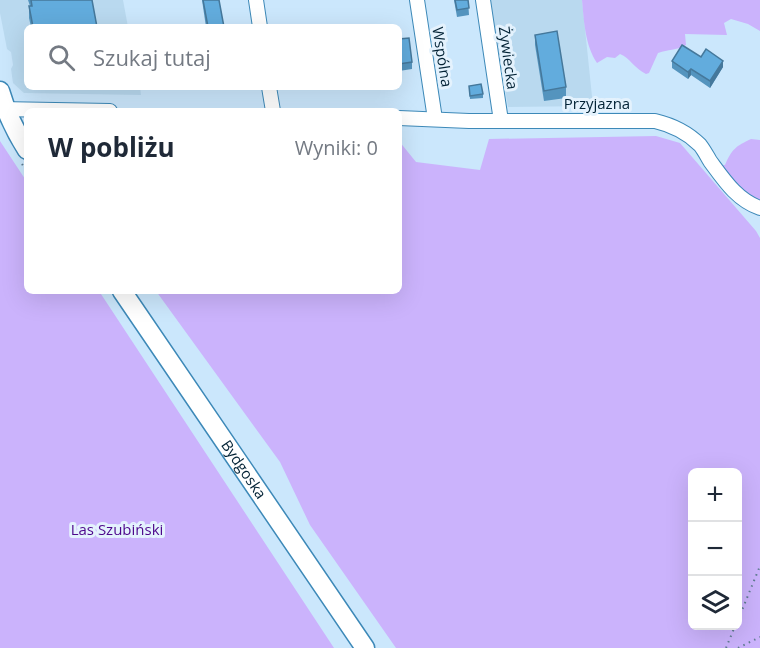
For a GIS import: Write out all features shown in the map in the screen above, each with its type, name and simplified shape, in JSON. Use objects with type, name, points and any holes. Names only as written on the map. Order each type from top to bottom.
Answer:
[{"type":"main road","points":[[0,91],[3,109],[24,146]]},
{"type":"main road","name":"Bydgoska","points":[[124,294],[365,648]]},
{"type":"street","points":[[256,0],[260,24]]},
{"type":"street","name":"Wspólna","points":[[417,0],[435,119]]},
{"type":"street","name":"Żywiecka","points":[[483,0],[501,121]]},
{"type":"street","points":[[270,90],[272,108]]},
{"type":"street","points":[[3,109],[24,109]]},
{"type":"street","name":"Przyjazna","points":[[402,118],[655,121],[671,125],[700,146],[735,193],[752,206],[760,208]]},
{"type":"path","points":[[742,610],[760,566]]},
{"type":"path","points":[[726,648],[733,630]]},
{"type":"path","points":[[738,648],[760,637]]},
{"type":"shaded area","points":[[0,0],[123,0],[127,24],[24,24],[24,90],[140,90],[141,95],[24,93],[13,83],[11,52],[7,49],[0,13]]},
{"type":"shaded area","points":[[490,0],[582,0],[593,106],[508,107]]},
{"type":"green space","points":[[582,0],[760,0],[760,31],[748,24],[731,19],[724,23],[727,35],[685,34],[686,45],[658,53],[649,73],[646,74],[620,54],[615,58],[607,57],[597,63],[588,41]]},
{"type":"green space","points":[[656,136],[680,143],[756,231],[760,238],[760,648],[396,648],[310,525],[280,462],[158,294],[402,294],[402,145],[416,162],[480,170],[489,139]]},
{"type":"green space","points":[[751,139],[760,140],[760,216],[737,204],[712,172],[721,165],[725,165],[735,149]]},
{"type":"green space","name":"Las Szubiński","points":[[0,141],[24,177],[24,294],[101,294],[334,648],[0,648]]},
{"type":"building","points":[[31,0],[92,0],[96,24],[32,24],[29,6],[32,6]]},
{"type":"building","points":[[203,0],[219,0],[223,24],[207,24]]},
{"type":"building","points":[[455,0],[468,0],[469,8],[457,10]]},
{"type":"building","points":[[557,31],[566,87],[544,91],[535,35]]},
{"type":"building","points":[[409,38],[412,62],[402,64],[402,39]]},
{"type":"building","points":[[682,45],[701,57],[706,49],[723,61],[710,81],[691,69],[688,72],[672,61]]},
{"type":"building","points":[[481,84],[483,94],[470,96],[469,86]]}]
